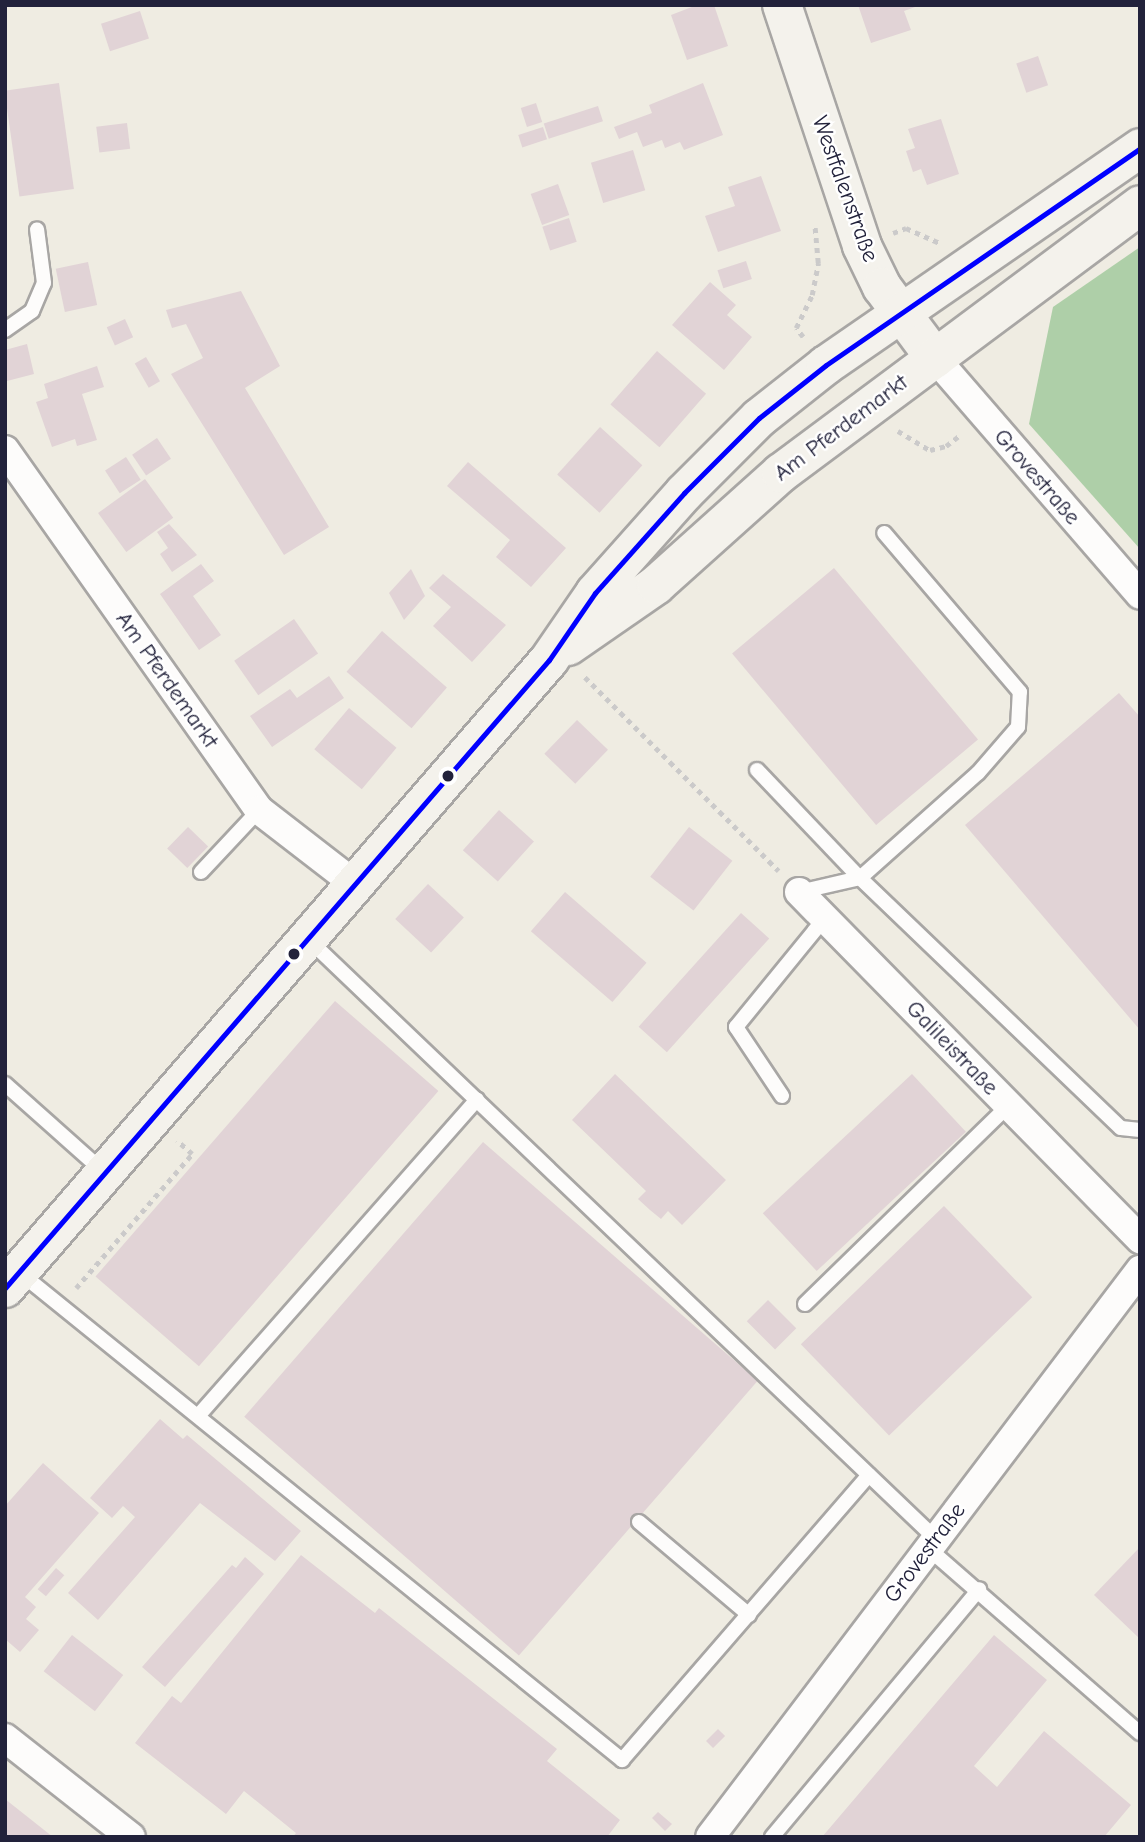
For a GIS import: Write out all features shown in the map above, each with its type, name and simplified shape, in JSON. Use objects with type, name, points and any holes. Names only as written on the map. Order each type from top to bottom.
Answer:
[{"type":"street","name":"Westfalenstraße","points":[[782,5],[862,246],[900,314],[935,358]]},
{"type":"street","name":"Am Pferdemarkt","points":[[12,1280],[549,660],[596,593],[684,493],[759,418],[900,314],[1140,148]]},
{"type":"street","name":"Am Pferdemarkt","points":[[549,660],[656,585],[781,472],[1140,205]]},
{"type":"street","name":"Grovestraße","points":[[935,358],[1140,595]]},
{"type":"street","name":"Am Pferdemarkt","points":[[5,450],[259,810],[356,885]]},
{"type":"street","name":"Galileistraße","points":[[799,892],[1140,1239]]},
{"type":"street","name":"Grovestraße","points":[[710,1837],[1140,1270]]},
{"type":"street","points":[[5,1738],[131,1837]]},
{"type":"lane","points":[[5,330],[32,311],[44,283],[37,229]]},
{"type":"lane","points":[[799,892],[860,878],[978,773],[1018,727],[1020,692],[884,533]]},
{"type":"lane","points":[[757,770],[860,878],[1121,1128],[1140,1130]]},
{"type":"lane","points":[[201,872],[259,810]]},
{"type":"lane","points":[[782,1096],[736,1027],[825,918]]},
{"type":"lane","points":[[309,940],[869,1475],[932,1544],[979,1589],[1140,1734]]},
{"type":"lane","points":[[5,1084],[106,1174]]},
{"type":"lane","points":[[198,1416],[477,1100]]},
{"type":"lane","points":[[805,1304],[1009,1105]]},
{"type":"lane","points":[[12,1280],[61,1306],[622,1760],[869,1475]]},
{"type":"lane","points":[[639,1522],[749,1615]]},
{"type":"lane","points":[[772,1837],[979,1589]]},
{"type":"path","points":[[796,328],[812,295],[818,263],[811,212]]},
{"type":"path","points":[[894,429],[930,450],[946,446],[985,416]]},
{"type":"path","points":[[549,660],[587,677],[799,892]]},
{"type":"path","points":[[61,1306],[192,1154],[153,1120]]},
{"type":"green space","points":[[1140,247],[1140,549],[1029,424],[1053,307]]},
{"type":"building","points":[[697,5],[714,5],[728,46],[687,60],[671,15]]},
{"type":"building","points":[[858,5],[918,6],[904,11],[911,30],[871,43]]},
{"type":"building","points":[[140,11],[149,39],[110,51],[101,24]]},
{"type":"building","points":[[1038,56],[1048,85],[1026,93],[1016,63]]},
{"type":"building","points":[[59,83],[74,189],[19,197],[5,91]]},
{"type":"building","points":[[703,83],[723,135],[684,150],[680,142],[665,148],[662,140],[643,147],[637,132],[619,139],[614,127],[652,113],[649,105]]},
{"type":"building","points":[[536,103],[542,122],[527,127],[521,108]]},
{"type":"building","points":[[598,106],[603,121],[549,139],[544,124]]},
{"type":"building","points":[[941,119],[959,174],[927,185],[921,169],[913,172],[906,151],[915,148],[908,129]]},
{"type":"building","points":[[127,123],[130,149],[99,153],[96,127]]},
{"type":"building","points":[[543,127],[547,139],[522,147],[518,135]]},
{"type":"building","points":[[633,150],[645,190],[603,203],[591,163]]},
{"type":"building","points":[[761,176],[781,231],[718,252],[705,216],[735,206],[728,187]]},
{"type":"building","points":[[558,184],[569,215],[542,225],[531,194]]},
{"type":"building","points":[[569,218],[577,242],[550,250],[542,227]]},
{"type":"building","points":[[746,261],[752,279],[723,288],[717,270]]},
{"type":"building","points":[[88,262],[97,305],[65,312],[56,269]]},
{"type":"building","points":[[710,282],[736,305],[727,315],[752,337],[724,370],[672,325]]},
{"type":"building","points":[[241,291],[280,366],[245,388],[329,527],[284,555],[171,374],[203,358],[186,324],[172,328],[166,310]]},
{"type":"building","points":[[125,319],[133,337],[115,345],[107,327]]},
{"type":"building","points":[[27,344],[34,374],[7,381],[5,350]]},
{"type":"building","points":[[657,351],[706,394],[659,447],[610,405]]},
{"type":"building","points":[[146,357],[160,381],[149,388],[135,364]]},
{"type":"building","points":[[97,366],[104,387],[82,394],[97,440],[77,446],[75,439],[52,447],[36,402],[48,398],[44,384]]},
{"type":"building","points":[[600,427],[642,465],[600,513],[557,475]]},
{"type":"building","points":[[157,438],[171,459],[146,476],[132,455]]},
{"type":"building","points":[[126,457],[141,480],[120,493],[105,471]]},
{"type":"building","points":[[468,462],[566,548],[531,587],[496,557],[510,540],[447,486]]},
{"type":"building","points":[[145,479],[173,518],[126,552],[98,513]]},
{"type":"building","points":[[169,524],[197,555],[172,572],[160,554],[168,548],[157,532]]},
{"type":"building","points":[[201,564],[214,581],[193,596],[221,635],[199,650],[160,594]]},
{"type":"building","points":[[834,568],[978,740],[876,825],[732,653]]},
{"type":"building","points":[[411,569],[425,596],[404,620],[389,593]]},
{"type":"building","points":[[443,574],[506,625],[472,662],[433,626],[451,607],[429,588]]},
{"type":"building","points":[[294,619],[318,653],[258,695],[234,661]]},
{"type":"building","points":[[382,631],[447,687],[411,728],[347,672]]},
{"type":"building","points":[[329,676],[344,698],[272,747],[250,716],[290,689],[297,698]]},
{"type":"building","points":[[1119,693],[1140,717],[1140,1030],[965,825]]},
{"type":"building","points":[[349,708],[396,748],[362,789],[314,749]]},
{"type":"building","points":[[577,720],[608,750],[575,784],[544,754]]},
{"type":"building","points":[[499,810],[534,841],[498,882],[463,850]]},
{"type":"building","points":[[188,827],[208,846],[187,868],[167,849]]},
{"type":"building","points":[[689,827],[732,861],[694,911],[650,877]]},
{"type":"building","points":[[428,884],[464,917],[431,953],[395,919]]},
{"type":"building","points":[[565,892],[647,963],[612,1002],[531,931]]},
{"type":"building","points":[[741,913],[769,938],[667,1052],[639,1027]]},
{"type":"building","points":[[335,1001],[438,1091],[199,1366],[96,1276]]},
{"type":"building","points":[[615,1074],[726,1180],[682,1225],[668,1211],[661,1219],[638,1199],[646,1191],[572,1120]]},
{"type":"building","points":[[912,1074],[966,1132],[817,1271],[763,1213]]},
{"type":"building","points":[[483,1142],[758,1381],[519,1656],[244,1417]]},
{"type":"building","points":[[944,1206],[1032,1297],[889,1436],[801,1344]]},
{"type":"building","points":[[768,1300],[796,1328],[775,1349],[747,1321]]},
{"type":"building","points":[[160,1419],[183,1439],[187,1435],[301,1531],[275,1561],[200,1503],[98,1620],[68,1593],[135,1517],[123,1506],[112,1518],[90,1498]]},
{"type":"building","points":[[43,1463],[99,1513],[25,1597],[36,1607],[26,1619],[39,1630],[20,1652],[5,1639],[5,1506]]},
{"type":"building","points":[[1140,1547],[1140,1639],[1094,1595]]},
{"type":"building","points":[[301,1555],[375,1613],[379,1608],[557,1749],[547,1761],[620,1820],[607,1837],[293,1837],[296,1833],[244,1791],[226,1814],[135,1743],[172,1696],[181,1703]]},
{"type":"building","points":[[245,1557],[264,1574],[165,1687],[142,1667],[232,1565],[236,1568]]},
{"type":"building","points":[[56,1568],[64,1575],[46,1596],[38,1589]]},
{"type":"building","points":[[72,1635],[123,1675],[95,1711],[44,1671]]},
{"type":"building","points":[[994,1635],[1047,1680],[974,1766],[997,1787],[1044,1731],[1131,1805],[1104,1837],[822,1837]]},
{"type":"building","points":[[718,1729],[725,1736],[713,1748],[706,1741]]},
{"type":"building","points":[[5,1799],[53,1837],[5,1837]]},
{"type":"building","points":[[658,1812],[672,1824],[665,1831],[652,1818]]},
{"type":"transit line","points":[[5,1288],[549,660],[595,593],[684,493],[759,418],[826,365],[1140,148]]}]
